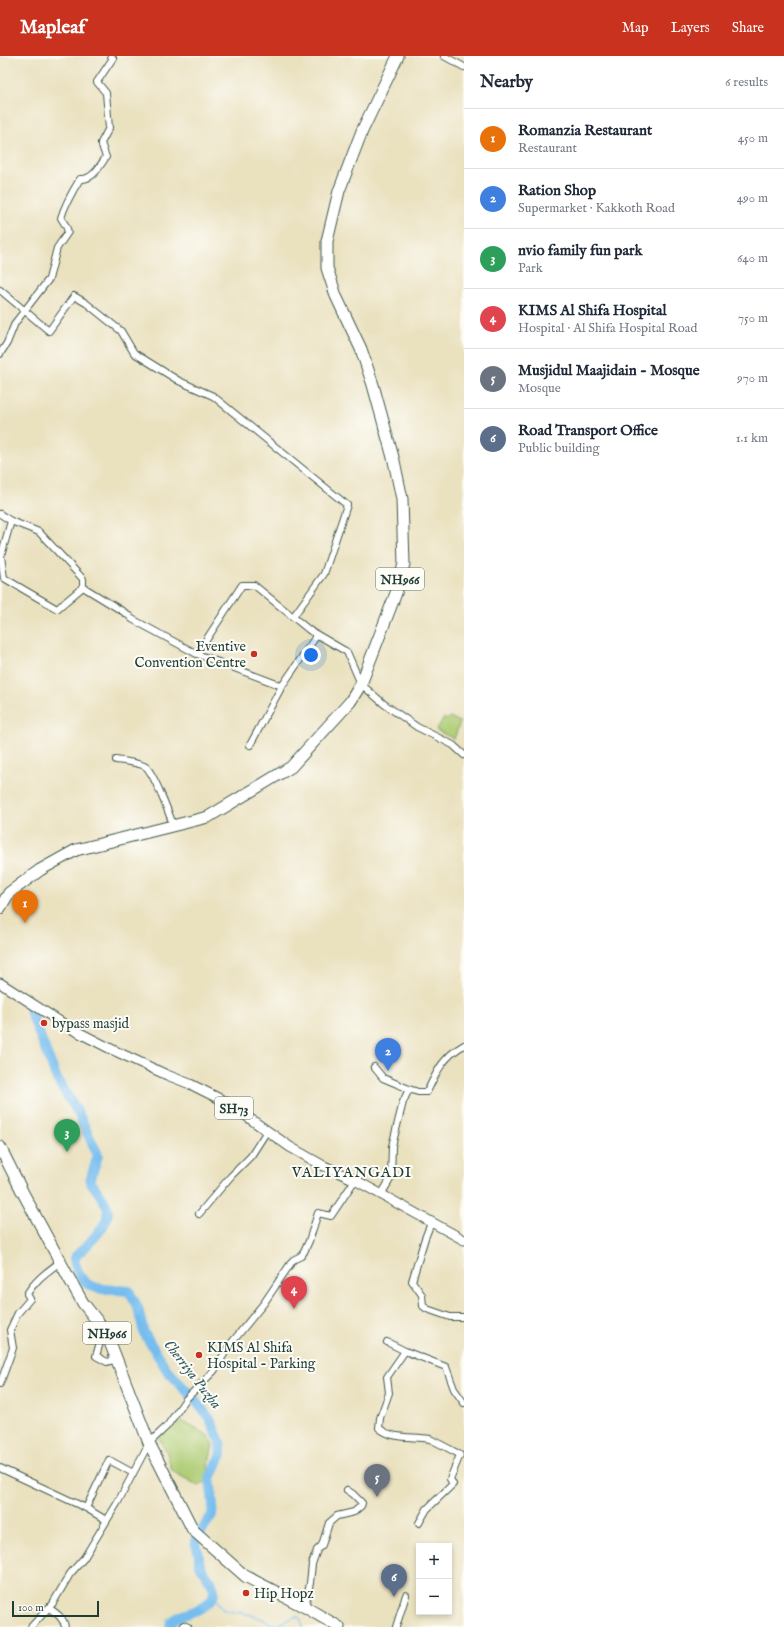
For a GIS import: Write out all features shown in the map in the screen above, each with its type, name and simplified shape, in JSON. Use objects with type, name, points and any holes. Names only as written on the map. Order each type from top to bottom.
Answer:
[{"type":"highway","name":"NH966","points":[[0,908],[10,894],[40,870],[76,850],[208,817],[291,767],[350,702],[361,684],[396,593],[404,564],[402,499],[394,461],[371,378],[361,349],[336,296],[327,268],[327,241],[339,191],[359,139],[398,56]]},
{"type":"highway","name":"NH966","points":[[0,1147],[83,1303],[104,1329],[118,1359],[149,1443],[193,1530],[240,1573],[305,1607],[339,1627]]},
{"type":"main road","name":"SH73","points":[[0,983],[70,1028],[113,1050],[190,1084],[228,1103],[290,1147],[322,1165],[355,1180],[464,1240]]},
{"type":"street","points":[[0,354],[7,343],[15,323],[49,279],[56,248],[68,232],[61,218],[64,208],[73,191],[80,180],[86,180],[94,175],[106,157],[101,143],[109,128],[106,93],[97,82],[113,58],[111,56]]},
{"type":"street","points":[[444,56],[464,67]]},
{"type":"street","points":[[0,290],[49,331],[74,296],[86,303],[121,331],[134,353],[179,380],[213,396],[347,505],[324,574],[293,617]]},
{"type":"street","points":[[0,514],[11,521],[39,532],[83,579],[83,587],[57,609],[4,578],[1,556],[11,521]]},
{"type":"street","points":[[197,654],[242,585],[254,585],[317,635],[348,652],[361,684],[384,704],[417,727],[453,745],[464,755]]},
{"type":"street","points":[[83,587],[128,614],[132,619],[197,654],[282,686]]},
{"type":"street","points":[[250,745],[282,686],[317,635]]},
{"type":"street","points":[[116,760],[145,766],[153,775],[155,784],[173,825]]},
{"type":"street","points":[[374,1067],[383,1078],[408,1089],[418,1092],[427,1092],[438,1069],[446,1059],[464,1046]]},
{"type":"street","points":[[381,1195],[390,1178],[392,1146],[403,1102],[408,1089]]},
{"type":"street","points":[[200,1214],[251,1156],[267,1131]]},
{"type":"street","points":[[31,1627],[49,1608],[70,1574],[84,1558],[149,1443],[167,1426],[186,1399],[214,1371],[229,1346],[264,1303],[293,1260],[301,1256],[304,1252],[309,1242],[318,1213],[331,1216],[355,1180]]},
{"type":"street","points":[[431,1223],[424,1238],[412,1281],[422,1295],[423,1306],[427,1309],[450,1317],[464,1317]]},
{"type":"street","points":[[0,1384],[13,1348],[10,1330],[18,1313],[30,1299],[27,1294],[41,1276],[60,1262]]},
{"type":"street","points":[[104,1329],[96,1356],[107,1362],[118,1359]]},
{"type":"street","points":[[388,1342],[405,1351],[446,1367],[454,1389],[464,1403]]},
{"type":"street","points":[[405,1351],[387,1377],[389,1393],[380,1418],[379,1428],[385,1433],[392,1435],[418,1439],[431,1439],[460,1455],[450,1479],[453,1484],[427,1509],[419,1523]]},
{"type":"street","points":[[86,1508],[108,1460],[133,1473]]},
{"type":"street","points":[[0,1468],[86,1508],[106,1520]]},
{"type":"street","points":[[305,1607],[312,1564],[317,1550],[322,1545],[328,1523],[338,1516],[354,1512],[361,1506],[362,1503],[347,1490]]},
{"type":"street","points":[[396,1627],[406,1594]]},
{"type":"street","points":[[49,1608],[57,1613],[64,1622],[65,1627]]},
{"type":"street","points":[[183,1627],[184,1625],[188,1627]]},
{"type":"green space","points":[[450,717],[460,722],[454,739],[436,730],[444,718],[447,720]]},
{"type":"green space","points":[[178,1419],[209,1436],[213,1445],[208,1466],[210,1479],[199,1486],[172,1471],[167,1453],[159,1439],[165,1428]]},
{"type":"waterway","name":"Cherriya Puzha","points":[[30,1011],[57,1079],[77,1111],[98,1155],[90,1181],[104,1200],[108,1214],[102,1228],[74,1258],[77,1270],[81,1278],[93,1287],[129,1291],[138,1308],[144,1333],[167,1370],[195,1400],[210,1419],[220,1442],[221,1456],[210,1478],[213,1504],[212,1515],[195,1541],[199,1555],[199,1562],[214,1590],[213,1596],[209,1602],[201,1608],[174,1619],[171,1622],[170,1627]]},
{"type":"waterway","points":[[214,1595],[223,1610],[252,1615],[276,1625],[297,1616],[301,1620],[303,1627]]},
{"type":"place","name":"Eventive Convention Centre","points":[[254,654]]},
{"type":"place","name":"Romanzia Restaurant","points":[[25,923]]},
{"type":"place","name":"bypass masjid","points":[[44,1023]]},
{"type":"place","name":"Ration Shop","points":[[388,1071]]},
{"type":"place","name":"nvio family fun park","points":[[67,1152]]},
{"type":"place","name":"KIMS Al Shifa Hospital","points":[[294,1309]]},
{"type":"place","name":"KIMS Al Shifa Hospital - Parking","points":[[199,1355]]},
{"type":"place","name":"Musjidul Maajidain - Mosque","points":[[377,1497]]},
{"type":"place","name":"Hip Hopz","points":[[246,1593]]},
{"type":"place","name":"Road Transport Office","points":[[394,1597]]},
{"type":"district","name":"VALIYANGADI","points":[[352,1172]]}]
